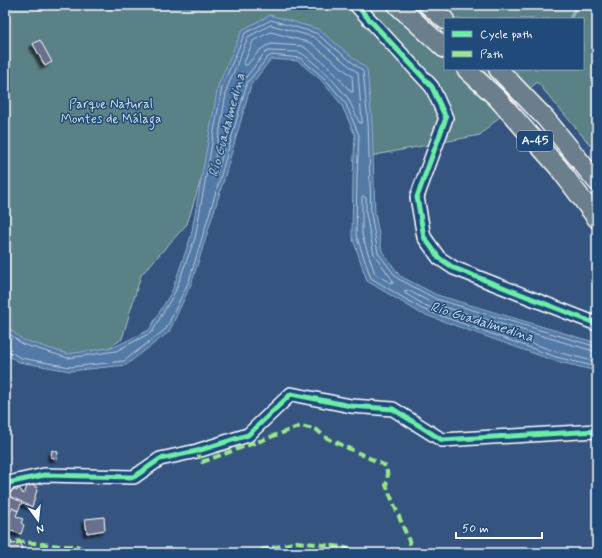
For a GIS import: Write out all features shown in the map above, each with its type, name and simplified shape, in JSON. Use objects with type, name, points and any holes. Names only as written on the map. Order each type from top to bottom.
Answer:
[{"type":"highway","points":[[397,5],[444,48]]},
{"type":"highway","points":[[428,5],[444,19]]},
{"type":"highway","name":"A-45","points":[[467,70],[497,98],[558,167],[597,219]]},
{"type":"highway","name":"A-45","points":[[499,70],[546,119],[597,182]]},
{"type":"street","points":[[356,5],[432,87],[446,118],[417,197],[424,236],[439,258],[454,268],[597,324]]},
{"type":"street","points":[[5,488],[8,483],[44,475],[134,477],[160,459],[197,451],[248,435],[291,394],[351,406],[393,409],[442,440],[597,431]]},
{"type":"green space","name":"Parque Natural Montes de Málaga","points":[[5,5],[597,5],[597,153],[537,82],[480,135],[365,157],[319,48],[257,59],[219,122],[187,224],[141,275],[122,339],[89,362],[5,336]]},
{"type":"water","name":"Río Guadalmedina","points":[[270,15],[318,29],[367,69],[372,122],[375,213],[382,251],[400,276],[437,295],[597,343],[597,371],[555,361],[420,313],[367,281],[352,236],[355,135],[341,104],[321,80],[298,61],[271,59],[251,85],[225,176],[192,282],[169,332],[126,365],[70,371],[19,362],[5,354],[5,325],[23,340],[68,354],[114,347],[149,330],[172,291],[191,236],[218,86],[242,30]]},
{"type":"building","points":[[40,40],[52,62],[45,66],[33,44]]},
{"type":"building","points":[[52,450],[58,452],[57,459],[51,457]]},
{"type":"building","points":[[28,484],[38,487],[32,507],[5,495],[10,488],[17,491],[18,488],[24,494]]},
{"type":"building","points":[[9,496],[22,502],[18,511],[12,508],[9,513],[5,511],[5,505]]},
{"type":"building","points":[[12,508],[18,511],[16,516],[23,519],[21,523],[24,525],[21,534],[5,529],[5,525]]},
{"type":"building","points":[[5,511],[9,513],[5,525]]},
{"type":"building","points":[[104,517],[105,530],[87,533],[85,519]]},
{"type":"building","points":[[21,543],[22,550],[30,549],[30,553],[9,553],[8,546],[10,544]]},
{"type":"building","points":[[56,550],[56,553],[48,553],[47,551]]},
{"type":"waterway","points":[[570,18],[577,5]]},
{"type":"marked path","points":[[197,451],[202,462],[301,426],[317,430],[325,437],[386,466],[388,478],[386,485],[414,553]]},
{"type":"marked path","points":[[5,545],[16,541],[60,546],[77,546],[86,552],[91,553]]},
{"type":"marked path","points":[[249,553],[297,542],[342,547],[363,553]]},
{"type":"cycle path","points":[[356,5],[432,87],[446,118],[417,197],[424,237],[439,258],[454,268],[597,324]]},
{"type":"cycle path","points":[[5,488],[8,483],[44,475],[134,477],[160,459],[197,451],[248,435],[291,394],[351,406],[393,409],[442,440],[597,431]]}]
